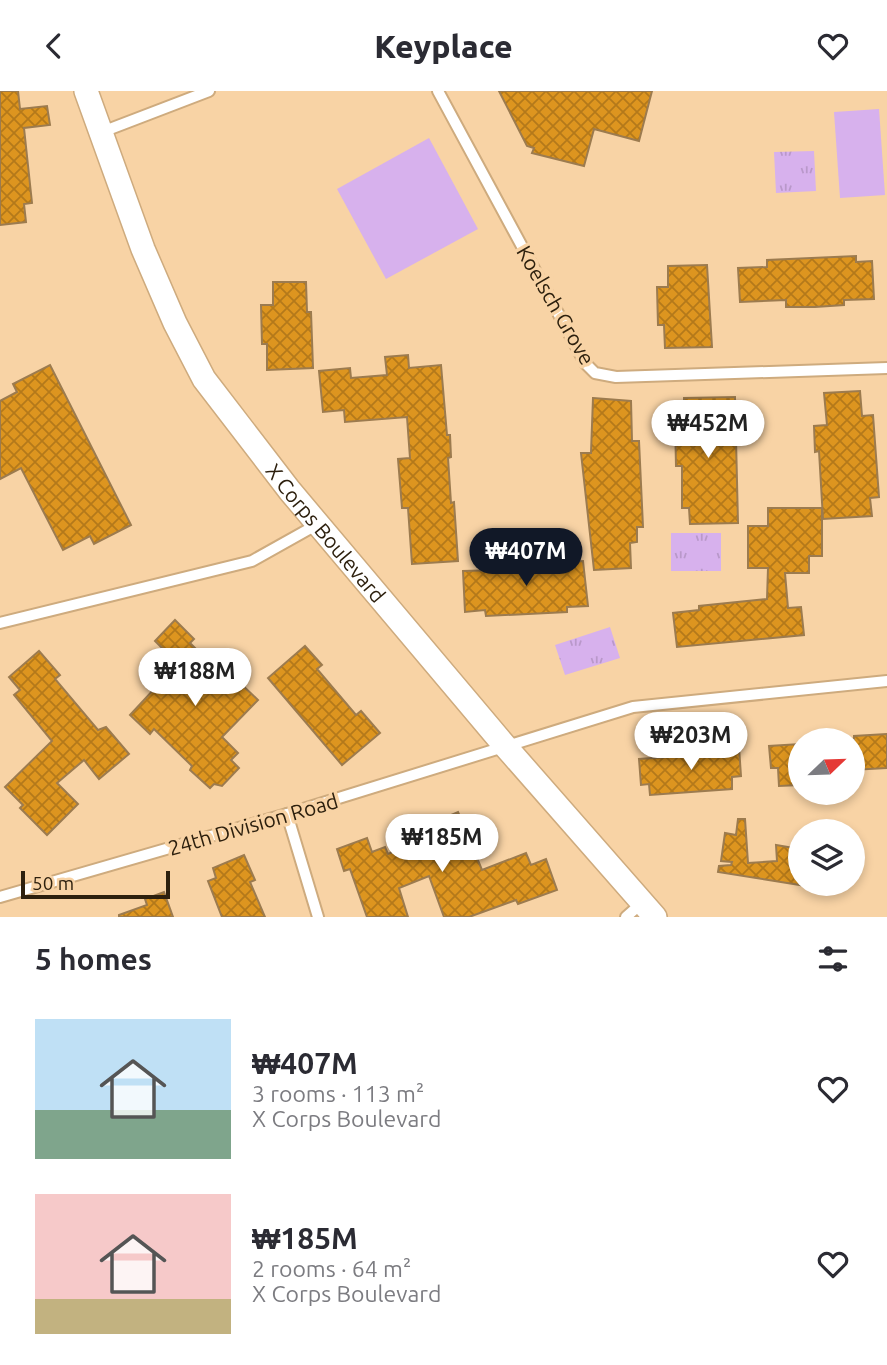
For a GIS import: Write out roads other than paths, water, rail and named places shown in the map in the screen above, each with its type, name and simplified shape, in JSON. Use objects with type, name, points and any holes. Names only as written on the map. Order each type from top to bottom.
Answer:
[{"type":"street","name":"X Corps Boulevard","points":[[86,91],[143,249],[175,323],[204,379],[290,491],[641,912]]},
{"type":"lane","points":[[102,132],[209,91]]},
{"type":"lane","name":"Koelsch Grove","points":[[438,91],[585,363],[595,373],[616,377],[887,368]]},
{"type":"lane","points":[[0,623],[252,561],[318,524]]},
{"type":"lane","name":"24th Division Road","points":[[0,897],[456,764],[505,746],[633,707],[887,681]]},
{"type":"lane","points":[[287,814],[318,917]]}]
